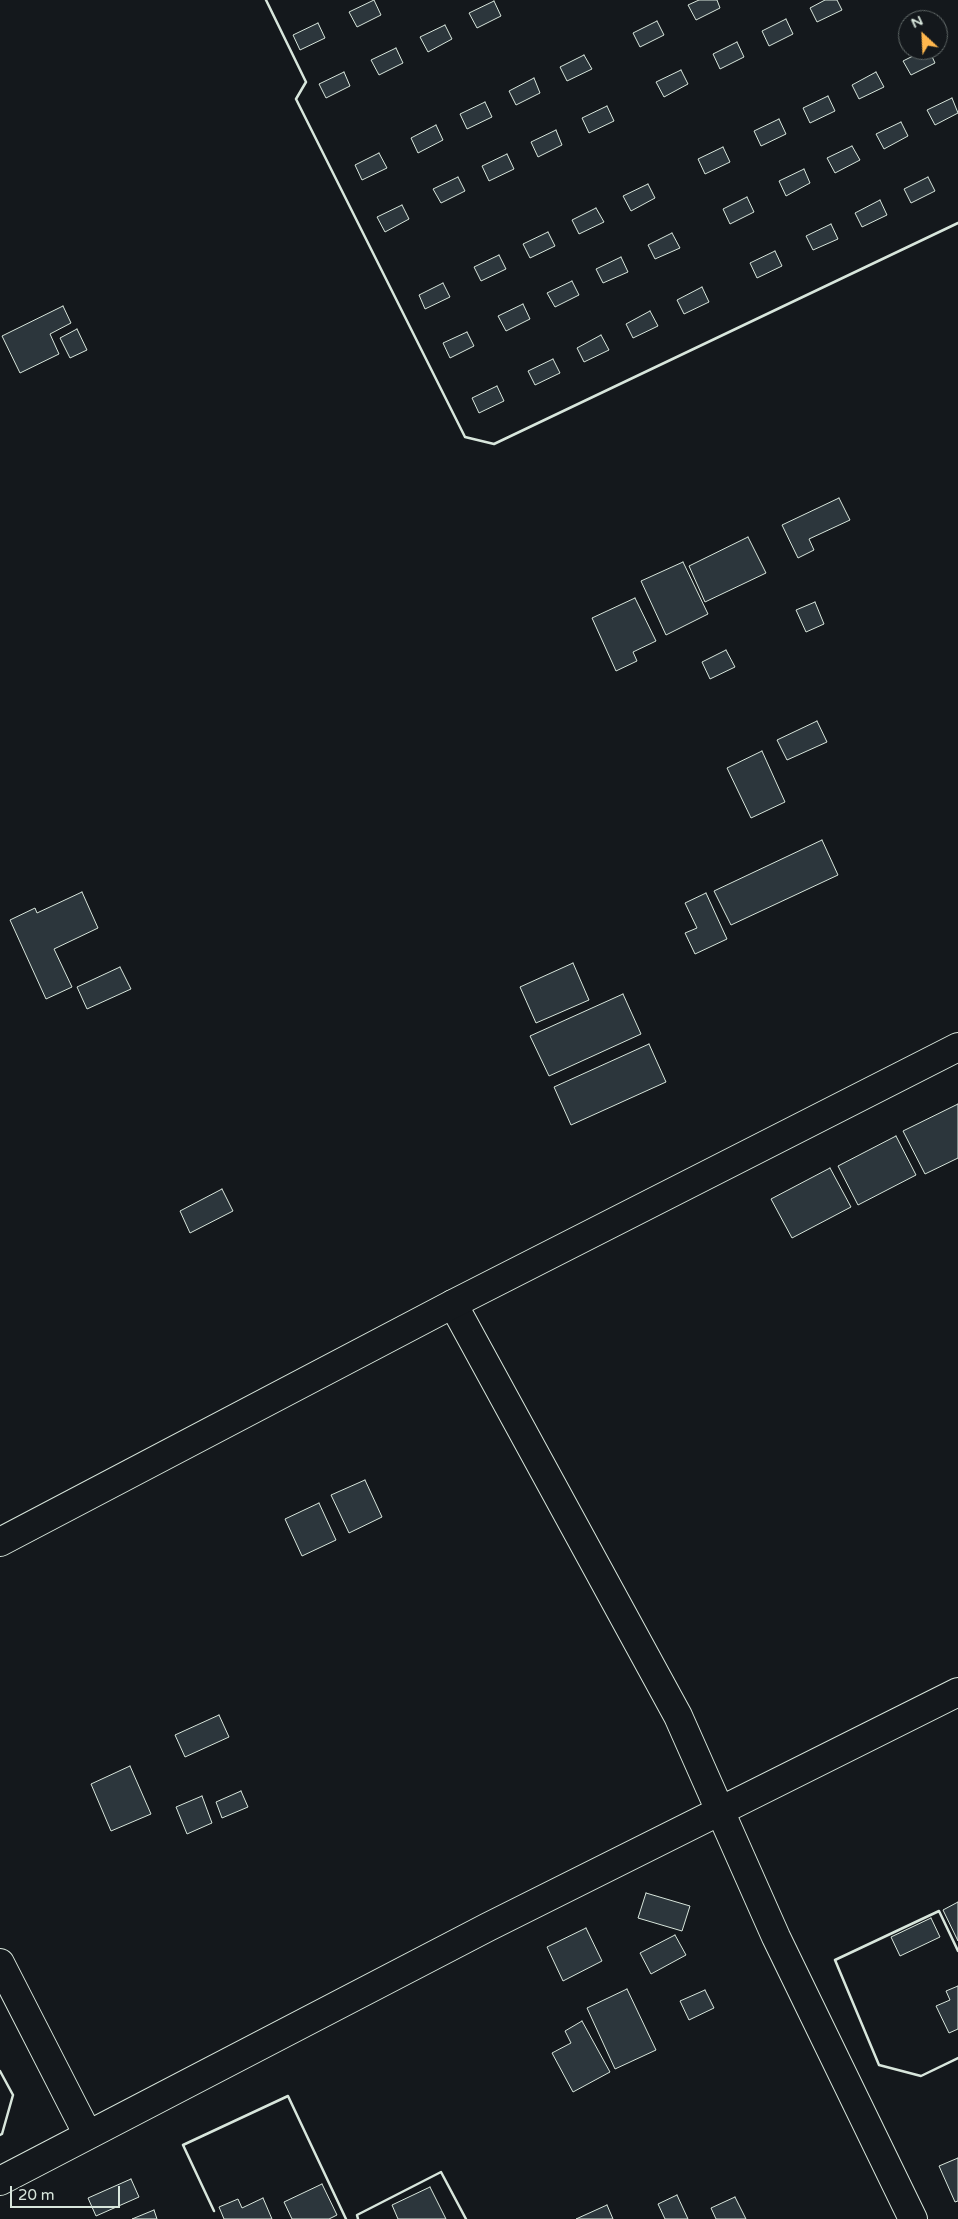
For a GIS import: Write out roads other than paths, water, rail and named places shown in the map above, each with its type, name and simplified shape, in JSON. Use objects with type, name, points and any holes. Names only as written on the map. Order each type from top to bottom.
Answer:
[{"type":"street","points":[[0,1542],[453,1304],[958,1047]]},
{"type":"street","points":[[453,1304],[678,1716],[776,1937],[913,2219]]},
{"type":"street","points":[[0,2181],[480,1931],[958,1692]]},
{"type":"street","points":[[0,1963],[88,2135]]}]
